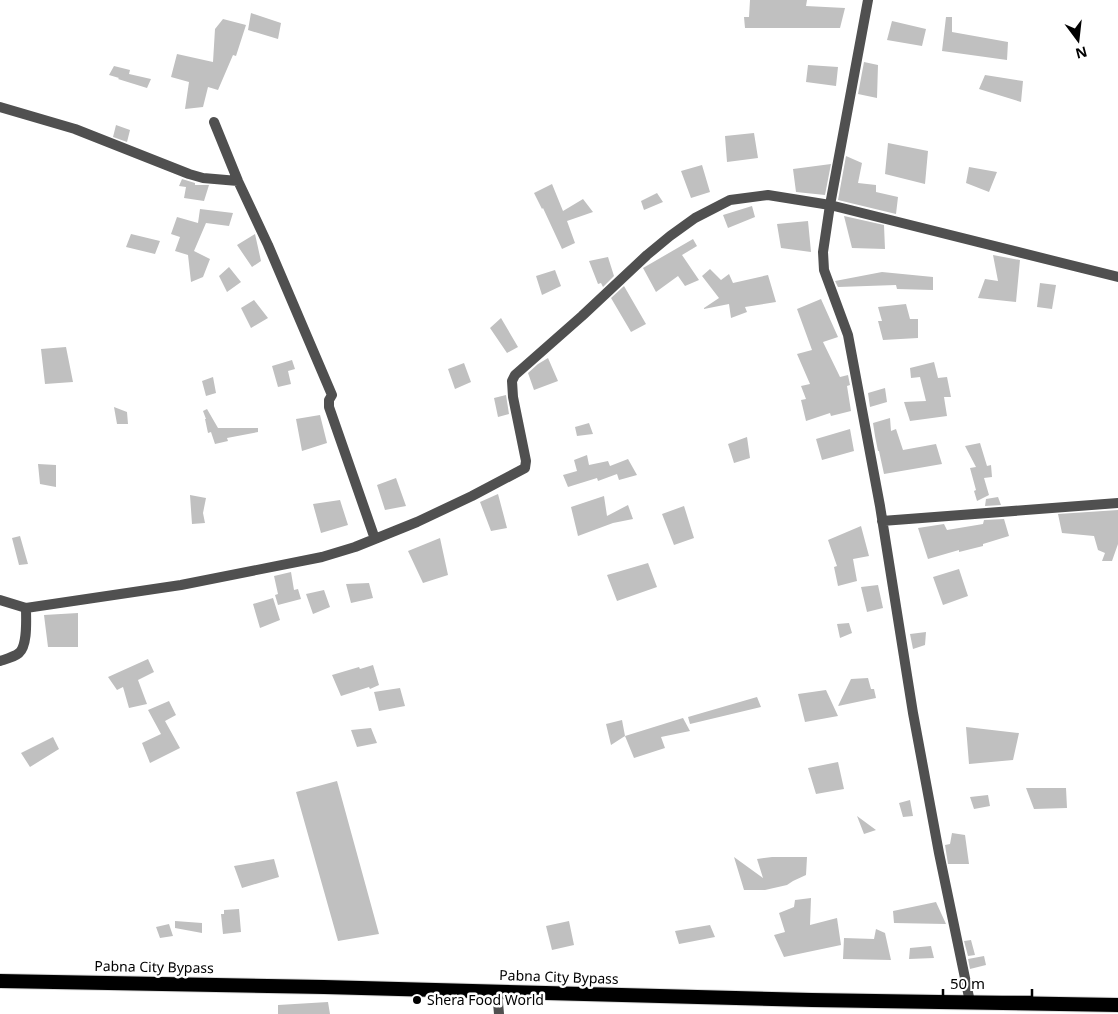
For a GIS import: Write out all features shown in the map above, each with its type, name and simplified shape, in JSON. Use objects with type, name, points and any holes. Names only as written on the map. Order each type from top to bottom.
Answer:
[{"type":"highway","name":"Pabna City Bypass","points":[[0,981],[314,986],[963,1006],[1118,1005]]},
{"type":"street","points":[[868,0],[830,205],[823,252],[824,270],[848,335],[939,853],[963,1006]]},
{"type":"street","points":[[0,107],[75,129],[189,174],[203,178],[238,181]]},
{"type":"street","points":[[214,122],[332,395],[329,400],[329,407],[375,539]]},
{"type":"street","points":[[0,600],[26,608],[181,585],[322,557],[355,547],[448,507],[525,468],[526,461],[513,398],[512,381],[515,375],[647,255],[695,218],[730,200],[768,195],[830,205],[1118,277]]},
{"type":"street","points":[[882,521],[1118,503]]},
{"type":"street","points":[[0,661],[14,656],[24,648],[26,608]]},
{"type":"street","points":[[497,991],[499,1014]]},
{"type":"building","points":[[750,0],[807,0],[806,6],[845,8],[840,28],[745,28],[744,17],[749,17]]},
{"type":"building","points":[[251,13],[281,23],[278,39],[248,30]]},
{"type":"building","points":[[946,17],[952,17],[952,32],[1008,42],[1007,60],[942,51]]},
{"type":"building","points":[[223,19],[246,25],[236,56],[233,55],[218,90],[208,87],[203,107],[185,109],[189,82],[171,77],[177,54],[213,62],[215,29]]},
{"type":"building","points":[[892,21],[926,29],[922,46],[887,40]]},
{"type":"building","points":[[864,62],[878,65],[877,98],[858,94]]},
{"type":"building","points":[[808,65],[838,67],[836,86],[806,82]]},
{"type":"building","points":[[114,66],[130,70],[129,74],[151,79],[147,88],[109,75]]},
{"type":"building","points":[[985,75],[1023,81],[1021,102],[979,89]]},
{"type":"building","points":[[116,125],[130,130],[127,142],[113,137]]},
{"type":"building","points":[[754,133],[758,158],[727,162],[725,136]]},
{"type":"building","points":[[888,143],[928,151],[925,184],[885,174]]},
{"type":"building","points":[[846,156],[862,163],[858,183],[876,185],[876,192],[898,197],[896,214],[838,200]]},
{"type":"building","points":[[831,164],[825,195],[796,192],[793,169]]},
{"type":"building","points":[[702,165],[710,192],[691,198],[681,171]]},
{"type":"building","points":[[969,167],[997,172],[989,192],[966,183]]},
{"type":"building","points":[[182,179],[195,183],[195,185],[209,185],[204,201],[184,198],[186,187],[179,186]]},
{"type":"building","points":[[552,184],[563,211],[583,199],[593,212],[567,221],[575,243],[562,249],[534,193]]},
{"type":"building","points":[[657,193],[663,202],[644,210],[641,201]]},
{"type":"building","points":[[752,206],[755,217],[728,228],[723,215]]},
{"type":"building","points":[[200,209],[233,213],[229,226],[206,223],[194,251],[210,259],[203,277],[191,282],[188,255],[175,251],[180,237],[171,234],[177,217],[198,223]]},
{"type":"building","points":[[844,216],[884,225],[885,249],[852,248]]},
{"type":"building","points":[[808,221],[811,252],[781,248],[777,224]]},
{"type":"building","points":[[131,234],[160,241],[155,254],[126,247]]},
{"type":"building","points":[[255,234],[261,261],[252,267],[237,245]]},
{"type":"building","points":[[693,239],[697,246],[682,255],[699,280],[685,286],[678,276],[656,292],[643,268]]},
{"type":"building","points":[[993,255],[1020,260],[1016,302],[978,298],[985,279],[998,281]]},
{"type":"building","points":[[608,257],[614,276],[603,287],[601,283],[598,284],[589,261]]},
{"type":"building","points":[[229,267],[241,282],[227,292],[219,276]]},
{"type":"building","points":[[710,269],[721,280],[729,274],[733,283],[768,275],[776,302],[745,307],[747,312],[731,318],[729,304],[704,309],[719,298],[702,276]]},
{"type":"building","points":[[555,270],[561,286],[542,295],[536,276]]},
{"type":"building","points":[[882,272],[933,277],[933,290],[897,289],[896,285],[838,287],[835,281]]},
{"type":"building","points":[[1040,283],[1056,285],[1052,309],[1037,307]]},
{"type":"building","points":[[624,286],[646,324],[631,332],[611,298]]},
{"type":"building","points":[[821,299],[838,337],[823,342],[840,377],[848,375],[850,385],[847,386],[851,411],[831,416],[830,413],[806,421],[801,400],[806,399],[801,386],[810,384],[797,354],[812,350],[797,309]]},
{"type":"building","points":[[254,300],[268,318],[251,328],[241,308]]},
{"type":"building","points":[[906,304],[910,319],[918,319],[918,338],[883,340],[878,321],[882,321],[878,307]]},
{"type":"building","points":[[501,318],[518,347],[507,353],[490,328]]},
{"type":"building","points":[[66,347],[73,382],[45,384],[41,349]]},
{"type":"building","points":[[548,358],[558,381],[534,390],[528,373]]},
{"type":"building","points":[[292,360],[295,369],[288,371],[291,384],[278,387],[272,366]]},
{"type":"building","points":[[934,362],[938,378],[947,377],[951,397],[944,397],[947,416],[910,421],[904,402],[926,401],[920,377],[911,378],[910,368]]},
{"type":"building","points":[[464,363],[471,382],[455,389],[448,369]]},
{"type":"building","points":[[213,377],[216,393],[206,396],[202,381]]},
{"type":"building","points":[[885,388],[887,402],[870,407],[868,393]]},
{"type":"building","points":[[506,395],[509,414],[498,417],[494,398]]},
{"type":"building","points":[[114,407],[127,412],[128,424],[117,424]]},
{"type":"building","points":[[207,409],[218,428],[258,428],[258,432],[227,438],[228,441],[215,444],[211,432],[208,433],[203,411]]},
{"type":"building","points":[[320,415],[327,443],[302,451],[296,419]]},
{"type":"building","points":[[890,418],[891,431],[896,429],[903,450],[936,444],[942,464],[884,474],[873,423]]},
{"type":"building","points":[[589,423],[593,434],[577,436],[575,427]]},
{"type":"building","points":[[850,429],[854,451],[822,460],[816,439]]},
{"type":"building","points":[[747,437],[750,458],[734,463],[728,444]]},
{"type":"building","points":[[980,443],[987,466],[991,465],[992,477],[984,478],[989,495],[977,501],[970,468],[976,467],[965,446]]},
{"type":"building","points":[[587,455],[589,465],[608,461],[610,466],[628,459],[637,475],[619,480],[617,474],[598,481],[597,478],[568,487],[563,475],[577,471],[574,460]]},
{"type":"building","points":[[38,464],[56,465],[56,487],[40,484]]},
{"type":"building","points":[[396,478],[406,506],[385,510],[377,485]]},
{"type":"building","points":[[498,494],[507,528],[491,531],[480,502]]},
{"type":"building","points":[[190,495],[206,498],[203,513],[205,523],[192,524]]},
{"type":"building","points":[[604,496],[607,516],[628,505],[633,519],[613,523],[578,536],[571,507]]},
{"type":"building","points":[[998,497],[1001,505],[985,506],[986,499]]},
{"type":"building","points":[[340,500],[348,525],[321,533],[313,504]]},
{"type":"building","points":[[684,506],[694,538],[674,545],[662,514]]},
{"type":"building","points":[[1118,510],[1118,544],[1112,561],[1102,561],[1105,553],[1098,550],[1094,536],[1062,533],[1058,514]]},
{"type":"building","points":[[1004,519],[1009,536],[983,544],[983,546],[959,552],[959,550],[928,559],[918,528],[944,524],[947,530],[983,524],[984,520]]},
{"type":"building","points":[[861,526],[869,556],[853,559],[857,581],[838,586],[834,567],[837,566],[828,540]]},
{"type":"building","points":[[20,536],[28,564],[19,565],[12,538]]},
{"type":"building","points":[[440,538],[448,575],[423,583],[408,551]]},
{"type":"building","points":[[648,563],[657,587],[617,601],[607,575]]},
{"type":"building","points":[[959,569],[968,596],[943,605],[933,577]]},
{"type":"building","points":[[291,572],[294,590],[298,589],[301,599],[278,605],[275,595],[278,594],[274,576]]},
{"type":"building","points":[[369,583],[373,598],[351,603],[346,584]]},
{"type":"building","points":[[878,585],[883,608],[867,612],[861,587]]},
{"type":"building","points":[[324,590],[330,607],[313,614],[306,594]]},
{"type":"building","points":[[273,598],[280,620],[260,628],[253,604]]},
{"type":"building","points":[[78,613],[78,647],[48,647],[44,615]]},
{"type":"building","points":[[849,623],[852,633],[840,638],[837,624]]},
{"type":"building","points":[[926,632],[925,645],[913,649],[910,634]]},
{"type":"building","points":[[148,659],[154,672],[138,680],[147,704],[129,708],[123,687],[117,690],[108,677]]},
{"type":"building","points":[[373,665],[379,685],[341,696],[332,675]]},
{"type":"building","points":[[868,678],[876,698],[838,706],[851,679]]},
{"type":"building","points":[[400,688],[405,706],[379,711],[374,692]]},
{"type":"building","points":[[826,690],[838,716],[805,722],[798,694]]},
{"type":"building","points":[[757,697],[761,707],[690,724],[688,717]]},
{"type":"building","points":[[169,701],[176,715],[165,721],[180,748],[150,763],[142,743],[161,734],[148,710]]},
{"type":"building","points":[[683,718],[690,731],[661,737],[665,748],[634,758],[625,736]]},
{"type":"building","points":[[622,720],[625,736],[611,745],[606,724]]},
{"type":"building","points":[[966,727],[1019,733],[1013,760],[969,764]]},
{"type":"building","points":[[371,728],[377,743],[357,747],[351,730]]},
{"type":"building","points":[[53,737],[59,749],[30,767],[21,753]]},
{"type":"building","points":[[838,762],[844,789],[816,794],[808,768]]},
{"type":"building","points":[[337,781],[379,934],[338,941],[296,792]]},
{"type":"building","points":[[1026,788],[1066,788],[1067,808],[1034,809]]},
{"type":"building","points":[[988,795],[990,806],[974,809],[970,797]]},
{"type":"building","points":[[910,800],[913,816],[903,817],[899,803]]},
{"type":"building","points":[[857,816],[876,830],[864,834]]},
{"type":"building","points":[[952,833],[965,835],[969,864],[948,864],[945,845],[950,844]]},
{"type":"building","points":[[734,857],[763,878],[757,859],[807,857],[806,875],[787,885],[765,890],[744,890]]},
{"type":"building","points":[[274,859],[279,877],[242,888],[234,866]]},
{"type":"building","points":[[811,898],[810,925],[837,918],[841,945],[784,957],[774,935],[785,932],[779,913],[794,907],[795,900]]},
{"type":"building","points":[[936,902],[946,924],[894,923],[893,911]]},
{"type":"building","points":[[239,909],[241,932],[223,934],[221,914],[224,914],[224,910]]},
{"type":"building","points":[[175,921],[202,923],[202,933],[175,928]]},
{"type":"building","points":[[569,921],[574,945],[552,950],[546,926]]},
{"type":"building","points":[[169,924],[173,936],[160,938],[156,927]]},
{"type":"building","points":[[710,925],[715,937],[679,944],[675,931]]},
{"type":"building","points":[[876,929],[885,933],[891,960],[843,959],[844,938],[874,939]]},
{"type":"building","points":[[971,940],[975,955],[968,956],[964,941]]},
{"type":"building","points":[[931,946],[934,958],[909,959],[910,948]]},
{"type":"building","points":[[984,956],[986,965],[970,969],[968,959]]},
{"type":"building","points":[[328,1002],[330,1014],[278,1014],[278,1005]]},
{"type":"place","name":"Shera Food World","points":[[417,1000]]}]
